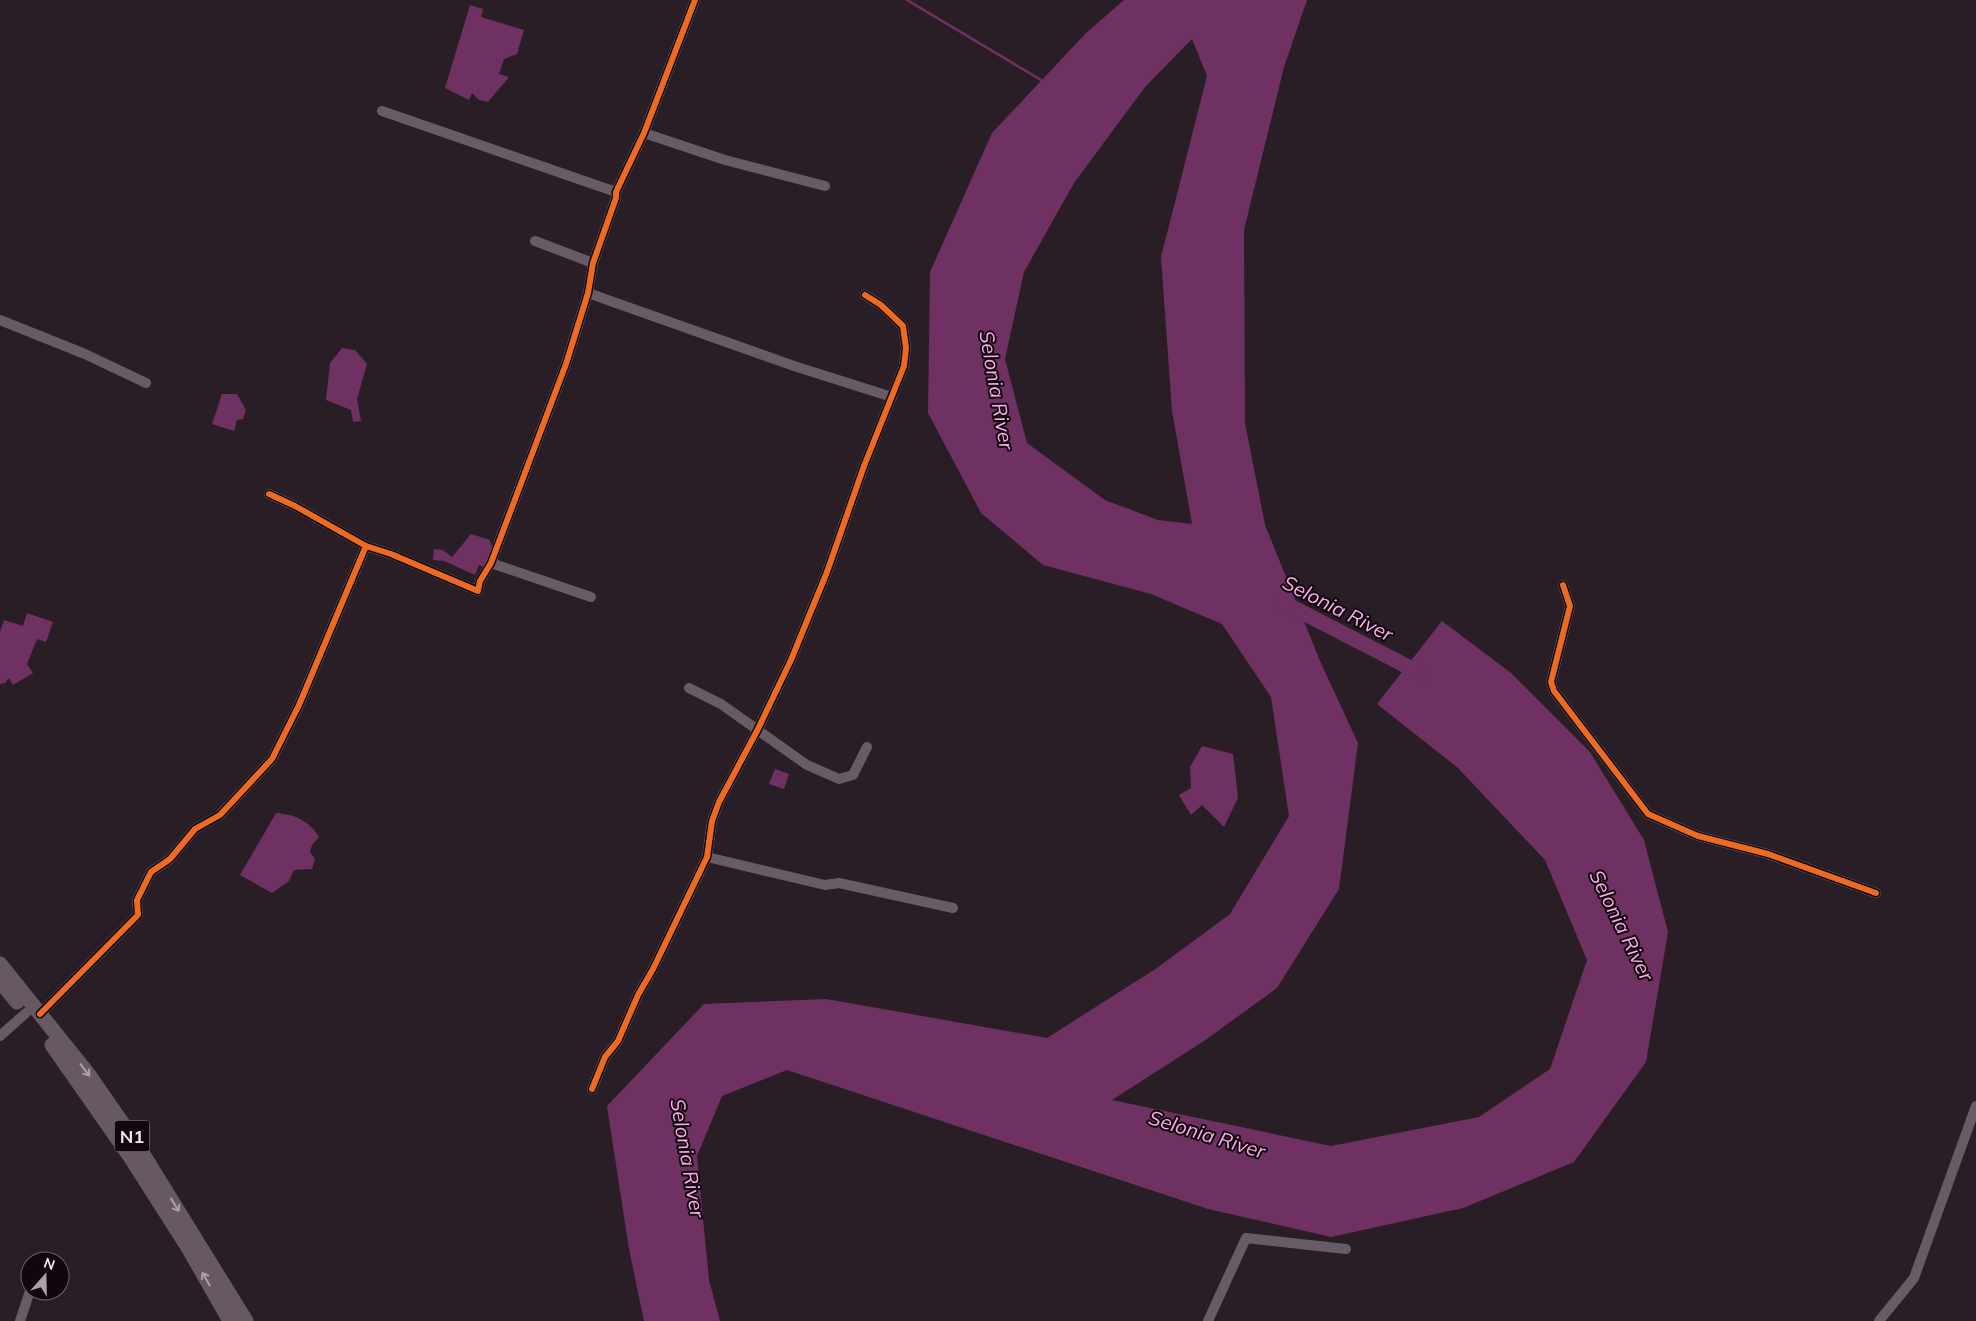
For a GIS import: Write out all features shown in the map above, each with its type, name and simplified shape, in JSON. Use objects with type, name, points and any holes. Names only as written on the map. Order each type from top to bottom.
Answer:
[{"type":"highway","name":"N1","points":[[0,964],[131,1158],[230,1321]]},
{"type":"highway","name":"N1","points":[[0,981],[33,1013],[89,1075],[136,1143],[246,1321]]},
{"type":"street","points":[[269,494],[295,506],[366,546],[391,554],[478,591],[480,581],[491,562],[566,364],[588,293],[592,263],[616,198],[616,192],[644,134],[695,0]]},
{"type":"street","points":[[382,111],[616,192]]},
{"type":"street","points":[[644,134],[724,160],[825,186]]},
{"type":"street","points":[[535,242],[592,263]]},
{"type":"street","points":[[588,293],[794,366],[892,397]]},
{"type":"street","points":[[592,1089],[605,1057],[618,1041],[638,995],[653,969],[707,857],[712,821],[719,802],[758,730],[791,660],[827,572],[864,466],[904,366],[906,348],[903,326],[881,305],[865,296]]},
{"type":"street","points":[[0,320],[85,354],[146,383]]},
{"type":"street","points":[[0,1036],[33,1013],[138,915],[137,900],[151,872],[170,859],[195,829],[220,815],[272,759],[300,705],[366,546]]},
{"type":"street","points":[[491,562],[591,597]]},
{"type":"street","points":[[1563,585],[1570,606],[1550,682],[1554,691],[1648,814],[1698,836],[1768,854],[1876,893]]},
{"type":"street","points":[[689,688],[721,704],[807,765],[839,779],[853,775],[867,747]]},
{"type":"street","points":[[707,857],[825,885],[838,883],[954,908]]},
{"type":"street","points":[[1879,1321],[1914,1278],[1976,1106]]},
{"type":"street","points":[[1208,1321],[1246,1238],[1346,1249]]},
{"type":"street","points":[[20,1321],[27,1301]]},
{"type":"water","points":[[1124,0],[1307,0],[1284,67],[1244,230],[1245,423],[1265,525],[1320,661],[1358,743],[1339,889],[1277,988],[1204,1041],[1112,1100],[1331,1146],[1479,1117],[1550,1069],[1587,960],[1545,860],[1458,768],[1377,704],[1442,621],[1511,673],[1590,752],[1644,840],[1668,932],[1646,1062],[1574,1162],[1463,1208],[1331,1237],[1208,1209],[787,1070],[722,1096],[697,1156],[709,1280],[720,1321],[644,1321],[629,1249],[607,1106],[704,1004],[826,999],[1047,1038],[1157,968],[1230,914],[1289,816],[1271,697],[1222,624],[1151,594],[1043,565],[981,513],[928,413],[930,272],[992,133],[1086,33]],"holes":[[[1192,39],[1207,76],[1161,257],[1172,411],[1192,524],[1158,520],[1105,500],[1027,443],[1005,359],[1024,272],[1074,183],[1145,87]]]},
{"type":"water","points":[[470,5],[483,9],[481,17],[524,30],[517,54],[504,59],[499,74],[509,77],[488,102],[479,100],[472,93],[469,100],[445,88]]},
{"type":"water","points":[[342,348],[355,350],[367,364],[357,399],[361,421],[353,422],[351,410],[326,400],[330,363]]},
{"type":"water","points":[[222,394],[237,394],[246,410],[243,419],[237,420],[234,431],[212,424]]},
{"type":"water","points":[[471,534],[490,540],[492,549],[485,567],[479,565],[475,575],[444,561],[433,560],[434,549],[443,550],[452,557]]},
{"type":"water","points":[[27,613],[53,622],[46,642],[37,639],[27,664],[33,673],[13,685],[9,678],[5,683],[0,684],[0,632],[4,620],[23,626]]},
{"type":"water","points":[[1202,746],[1233,754],[1238,798],[1224,827],[1202,805],[1191,815],[1179,795],[1191,788],[1190,767]]},
{"type":"water","points":[[775,769],[789,774],[784,789],[769,784]]},
{"type":"water","points":[[276,813],[301,819],[319,837],[312,845],[310,852],[315,859],[312,869],[294,870],[289,881],[272,893],[240,875]]},
{"type":"waterway","points":[[907,0],[1041,80]]},
{"type":"waterway","name":"Selonia River","points":[[1282,602],[1424,675]]},
{"type":"cycle path","points":[[269,494],[295,506],[366,546],[391,554],[478,591],[480,581],[491,563],[566,364],[588,293],[593,263],[616,198],[616,192],[644,133],[695,0]]},
{"type":"cycle path","points":[[592,1089],[605,1057],[618,1041],[638,995],[653,969],[707,857],[712,821],[719,802],[758,729],[791,660],[827,572],[864,466],[904,366],[906,348],[903,326],[881,305],[865,295]]},
{"type":"cycle path","points":[[40,1014],[138,915],[137,900],[151,872],[170,859],[195,829],[220,815],[272,759],[299,705],[366,546]]},
{"type":"cycle path","points":[[1563,585],[1570,606],[1551,682],[1554,691],[1648,814],[1698,836],[1768,854],[1876,893]]}]
